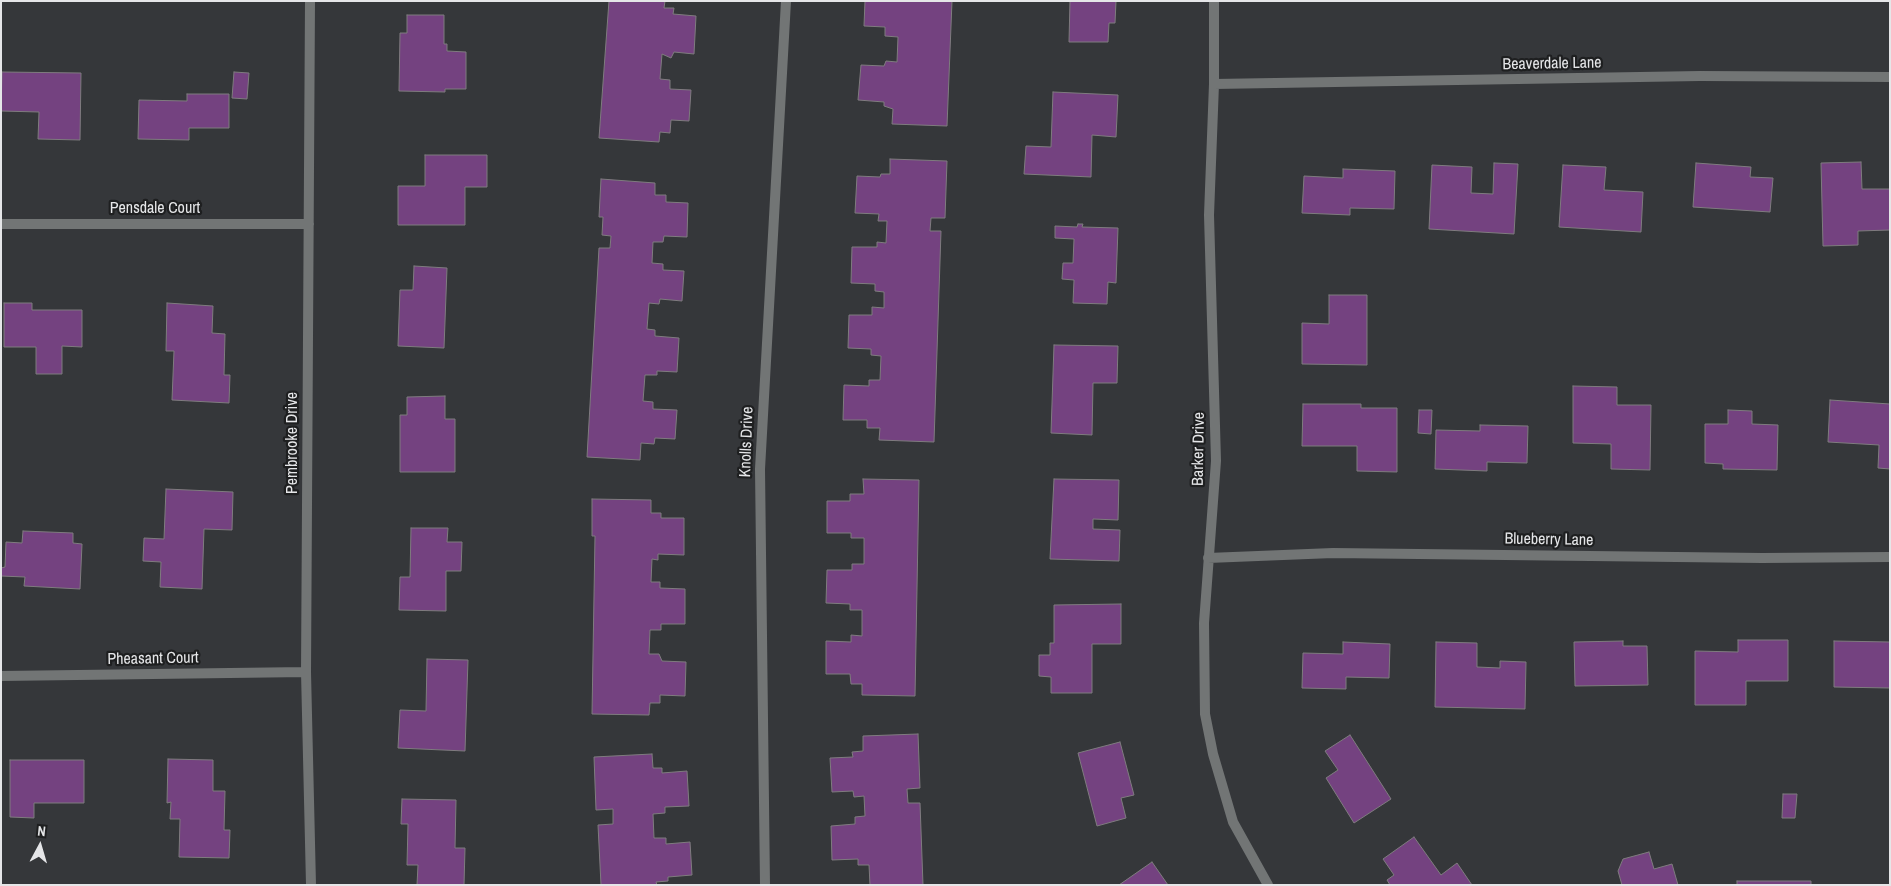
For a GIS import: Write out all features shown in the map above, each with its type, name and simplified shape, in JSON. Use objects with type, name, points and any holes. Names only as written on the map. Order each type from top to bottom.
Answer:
[{"type":"street","name":"Pembrooke Drive","points":[[310,1],[306,672],[311,885]]},
{"type":"street","name":"Knolls Drive","points":[[765,885],[760,469],[786,1]]},
{"type":"street","name":"Barker Drive","points":[[1214,1],[1214,84],[1209,215],[1216,461],[1204,623],[1205,714],[1211,746],[1233,822],[1268,885]]},
{"type":"street","name":"Beaverdale Lane","points":[[1214,84],[1700,76],[1890,76]]},
{"type":"street","name":"Pensdale Court","points":[[1,224],[309,224]]},
{"type":"street","name":"Blueberry Lane","points":[[1208,558],[1333,553],[1890,557]]},
{"type":"street","name":"Pheasant Court","points":[[1,676],[306,672]]},
{"type":"building","points":[[609,1],[665,1],[664,8],[674,8],[673,14],[696,16],[694,54],[674,52],[671,58],[662,54],[660,79],[670,80],[670,89],[691,90],[689,121],[671,120],[670,133],[660,132],[659,142],[599,138]]},
{"type":"building","points":[[865,1],[952,1],[947,126],[892,124],[893,109],[884,106],[884,102],[858,100],[861,65],[884,66],[886,61],[897,62],[898,37],[885,36],[885,27],[864,26]]},
{"type":"building","points":[[1070,1],[1116,1],[1115,23],[1109,23],[1108,42],[1069,42]]},
{"type":"building","points":[[407,15],[444,15],[444,44],[447,44],[447,51],[466,52],[466,89],[445,89],[445,92],[399,91],[400,33],[407,33]]},
{"type":"building","points":[[2,72],[81,73],[80,140],[38,139],[39,112],[1,111]]},
{"type":"building","points":[[234,72],[249,73],[247,99],[232,98]]},
{"type":"building","points":[[1053,92],[1118,95],[1116,137],[1092,135],[1091,177],[1024,174],[1026,146],[1051,147]]},
{"type":"building","points":[[187,94],[229,94],[229,128],[189,128],[189,140],[138,139],[139,100],[187,101]]},
{"type":"building","points":[[425,155],[487,155],[487,187],[465,187],[465,225],[398,225],[398,186],[425,186]]},
{"type":"building","points":[[890,159],[947,161],[945,218],[931,218],[930,231],[941,231],[934,442],[879,440],[880,428],[867,428],[867,420],[843,420],[844,385],[869,386],[869,380],[880,380],[881,356],[871,355],[871,349],[848,348],[849,315],[872,315],[872,307],[884,308],[884,292],[875,291],[875,284],[851,283],[852,247],[877,247],[877,242],[886,243],[887,221],[878,221],[879,214],[855,213],[857,176],[880,177],[881,174],[890,174]]},
{"type":"building","points":[[1861,162],[1862,189],[1890,189],[1890,230],[1858,231],[1858,245],[1823,246],[1821,163]]},
{"type":"building","points":[[1494,163],[1518,164],[1514,234],[1429,229],[1432,165],[1472,167],[1471,193],[1493,194]]},
{"type":"building","points":[[1696,163],[1751,167],[1750,177],[1773,178],[1770,212],[1693,207]]},
{"type":"building","points":[[1563,165],[1606,167],[1604,190],[1643,192],[1641,232],[1559,227]]},
{"type":"building","points":[[1343,169],[1395,171],[1394,209],[1350,208],[1350,215],[1302,213],[1304,176],[1343,178]]},
{"type":"building","points":[[601,179],[655,183],[655,195],[666,195],[666,202],[688,203],[687,237],[664,236],[663,242],[653,242],[652,263],[663,264],[663,270],[684,271],[682,301],[660,299],[659,304],[649,303],[647,329],[655,330],[655,336],[679,338],[677,372],[657,371],[657,375],[645,375],[643,401],[653,402],[653,409],[677,410],[675,439],[655,438],[654,444],[641,443],[640,460],[587,457],[599,248],[610,248],[611,236],[602,235],[603,217],[599,217]]},
{"type":"building","points":[[1078,224],[1083,224],[1082,227],[1118,228],[1116,283],[1108,282],[1107,304],[1073,303],[1074,280],[1062,279],[1063,263],[1073,263],[1074,239],[1055,238],[1055,226],[1077,227]]},
{"type":"building","points":[[414,266],[447,268],[444,348],[398,346],[400,290],[413,290]]},
{"type":"building","points":[[1329,295],[1367,295],[1367,365],[1302,364],[1302,323],[1329,324]]},
{"type":"building","points":[[4,303],[32,303],[32,310],[82,310],[82,347],[62,346],[62,374],[36,374],[36,347],[4,347]]},
{"type":"building","points":[[167,303],[213,306],[212,333],[225,334],[224,375],[230,375],[229,403],[172,400],[174,351],[166,351]]},
{"type":"building","points":[[1054,345],[1118,346],[1117,383],[1093,383],[1092,435],[1051,433]]},
{"type":"building","points":[[1573,386],[1617,387],[1617,405],[1651,405],[1650,470],[1611,469],[1611,444],[1573,443]]},
{"type":"building","points":[[445,396],[445,419],[455,419],[455,472],[400,472],[400,415],[407,415],[407,397]]},
{"type":"building","points":[[1830,400],[1890,404],[1890,469],[1878,468],[1879,445],[1828,442]]},
{"type":"building","points":[[1303,404],[1361,404],[1361,408],[1397,408],[1397,472],[1357,471],[1357,446],[1302,446]]},
{"type":"building","points":[[1419,410],[1432,410],[1431,434],[1418,433]]},
{"type":"building","points":[[1728,410],[1752,411],[1752,424],[1778,425],[1777,470],[1723,469],[1723,464],[1705,463],[1705,424],[1728,424]]},
{"type":"building","points":[[1480,425],[1528,426],[1527,463],[1487,462],[1487,471],[1435,469],[1436,430],[1480,431]]},
{"type":"building","points":[[863,479],[919,480],[915,696],[862,695],[862,684],[851,684],[850,674],[826,674],[826,641],[851,642],[851,635],[862,636],[862,610],[850,610],[850,604],[826,603],[827,570],[852,570],[852,564],[864,564],[864,538],[851,538],[851,533],[827,533],[827,501],[850,501],[850,494],[864,494]]},
{"type":"building","points":[[1054,479],[1119,480],[1118,520],[1093,519],[1093,529],[1120,530],[1119,561],[1050,559]]},
{"type":"building","points":[[166,489],[233,492],[232,530],[204,529],[202,589],[160,587],[161,562],[143,561],[144,538],[164,539]]},
{"type":"building","points":[[592,499],[651,500],[651,513],[661,513],[661,518],[684,518],[684,555],[658,554],[658,560],[652,559],[651,582],[660,582],[660,588],[685,589],[685,624],[661,624],[661,630],[650,630],[649,654],[659,654],[662,661],[686,662],[685,696],[660,695],[660,703],[650,703],[649,715],[592,714],[595,536],[592,536]]},
{"type":"building","points":[[411,528],[448,528],[447,542],[462,542],[461,571],[446,571],[446,611],[399,610],[400,577],[410,577]]},
{"type":"building","points":[[23,531],[73,533],[73,543],[82,544],[80,589],[24,586],[25,577],[1,576],[1,568],[5,567],[6,542],[22,543]]},
{"type":"building","points":[[1121,604],[1121,644],[1092,644],[1092,693],[1051,693],[1051,677],[1039,676],[1039,655],[1050,655],[1050,643],[1054,643],[1054,605]]},
{"type":"building","points":[[1738,640],[1788,640],[1788,681],[1746,681],[1746,705],[1695,705],[1695,651],[1738,652]]},
{"type":"building","points":[[1623,641],[1623,646],[1647,646],[1648,685],[1575,686],[1574,642]]},
{"type":"building","points":[[1834,641],[1890,642],[1890,688],[1834,687]]},
{"type":"building","points":[[1343,642],[1390,644],[1389,678],[1346,677],[1346,689],[1302,688],[1303,653],[1343,654]]},
{"type":"building","points":[[1436,642],[1477,643],[1477,667],[1500,668],[1500,661],[1526,662],[1525,709],[1435,707]]},
{"type":"building","points":[[427,659],[468,660],[465,751],[398,748],[400,710],[426,711]]},
{"type":"building","points":[[918,734],[920,788],[907,789],[908,803],[920,803],[923,885],[870,885],[869,865],[858,865],[858,859],[832,860],[831,826],[855,824],[855,817],[865,816],[864,796],[854,797],[853,791],[832,792],[830,758],[853,757],[852,752],[863,751],[863,736]]},
{"type":"building","points":[[1350,735],[1391,799],[1354,823],[1326,778],[1338,770],[1325,751]]},
{"type":"building","points":[[1120,742],[1134,795],[1121,798],[1126,818],[1097,826],[1078,753]]},
{"type":"building","points":[[652,754],[653,768],[662,768],[662,773],[687,771],[689,806],[665,807],[665,813],[653,814],[654,838],[666,838],[666,844],[690,842],[692,875],[668,877],[668,881],[656,882],[657,885],[601,885],[598,825],[613,824],[613,809],[596,810],[594,757]]},
{"type":"building","points":[[168,759],[213,760],[213,791],[225,791],[224,830],[230,830],[229,858],[179,857],[180,819],[170,819],[171,802],[167,803]]},
{"type":"building","points":[[10,760],[84,760],[84,803],[34,803],[34,818],[10,817]]},
{"type":"building","points":[[1783,794],[1797,794],[1795,818],[1782,818]]},
{"type":"building","points":[[402,799],[456,800],[455,848],[465,848],[464,885],[417,885],[418,865],[407,865],[408,824],[401,824]]},
{"type":"building","points":[[1414,837],[1441,875],[1457,863],[1472,885],[1390,885],[1387,880],[1394,875],[1383,859]]},
{"type":"building","points":[[1649,852],[1654,869],[1672,864],[1678,885],[1622,885],[1618,871],[1623,859]]},
{"type":"building","points":[[1152,862],[1168,885],[1119,885]]},
{"type":"building","points":[[1737,881],[1811,881],[1811,885],[1737,885]]}]
